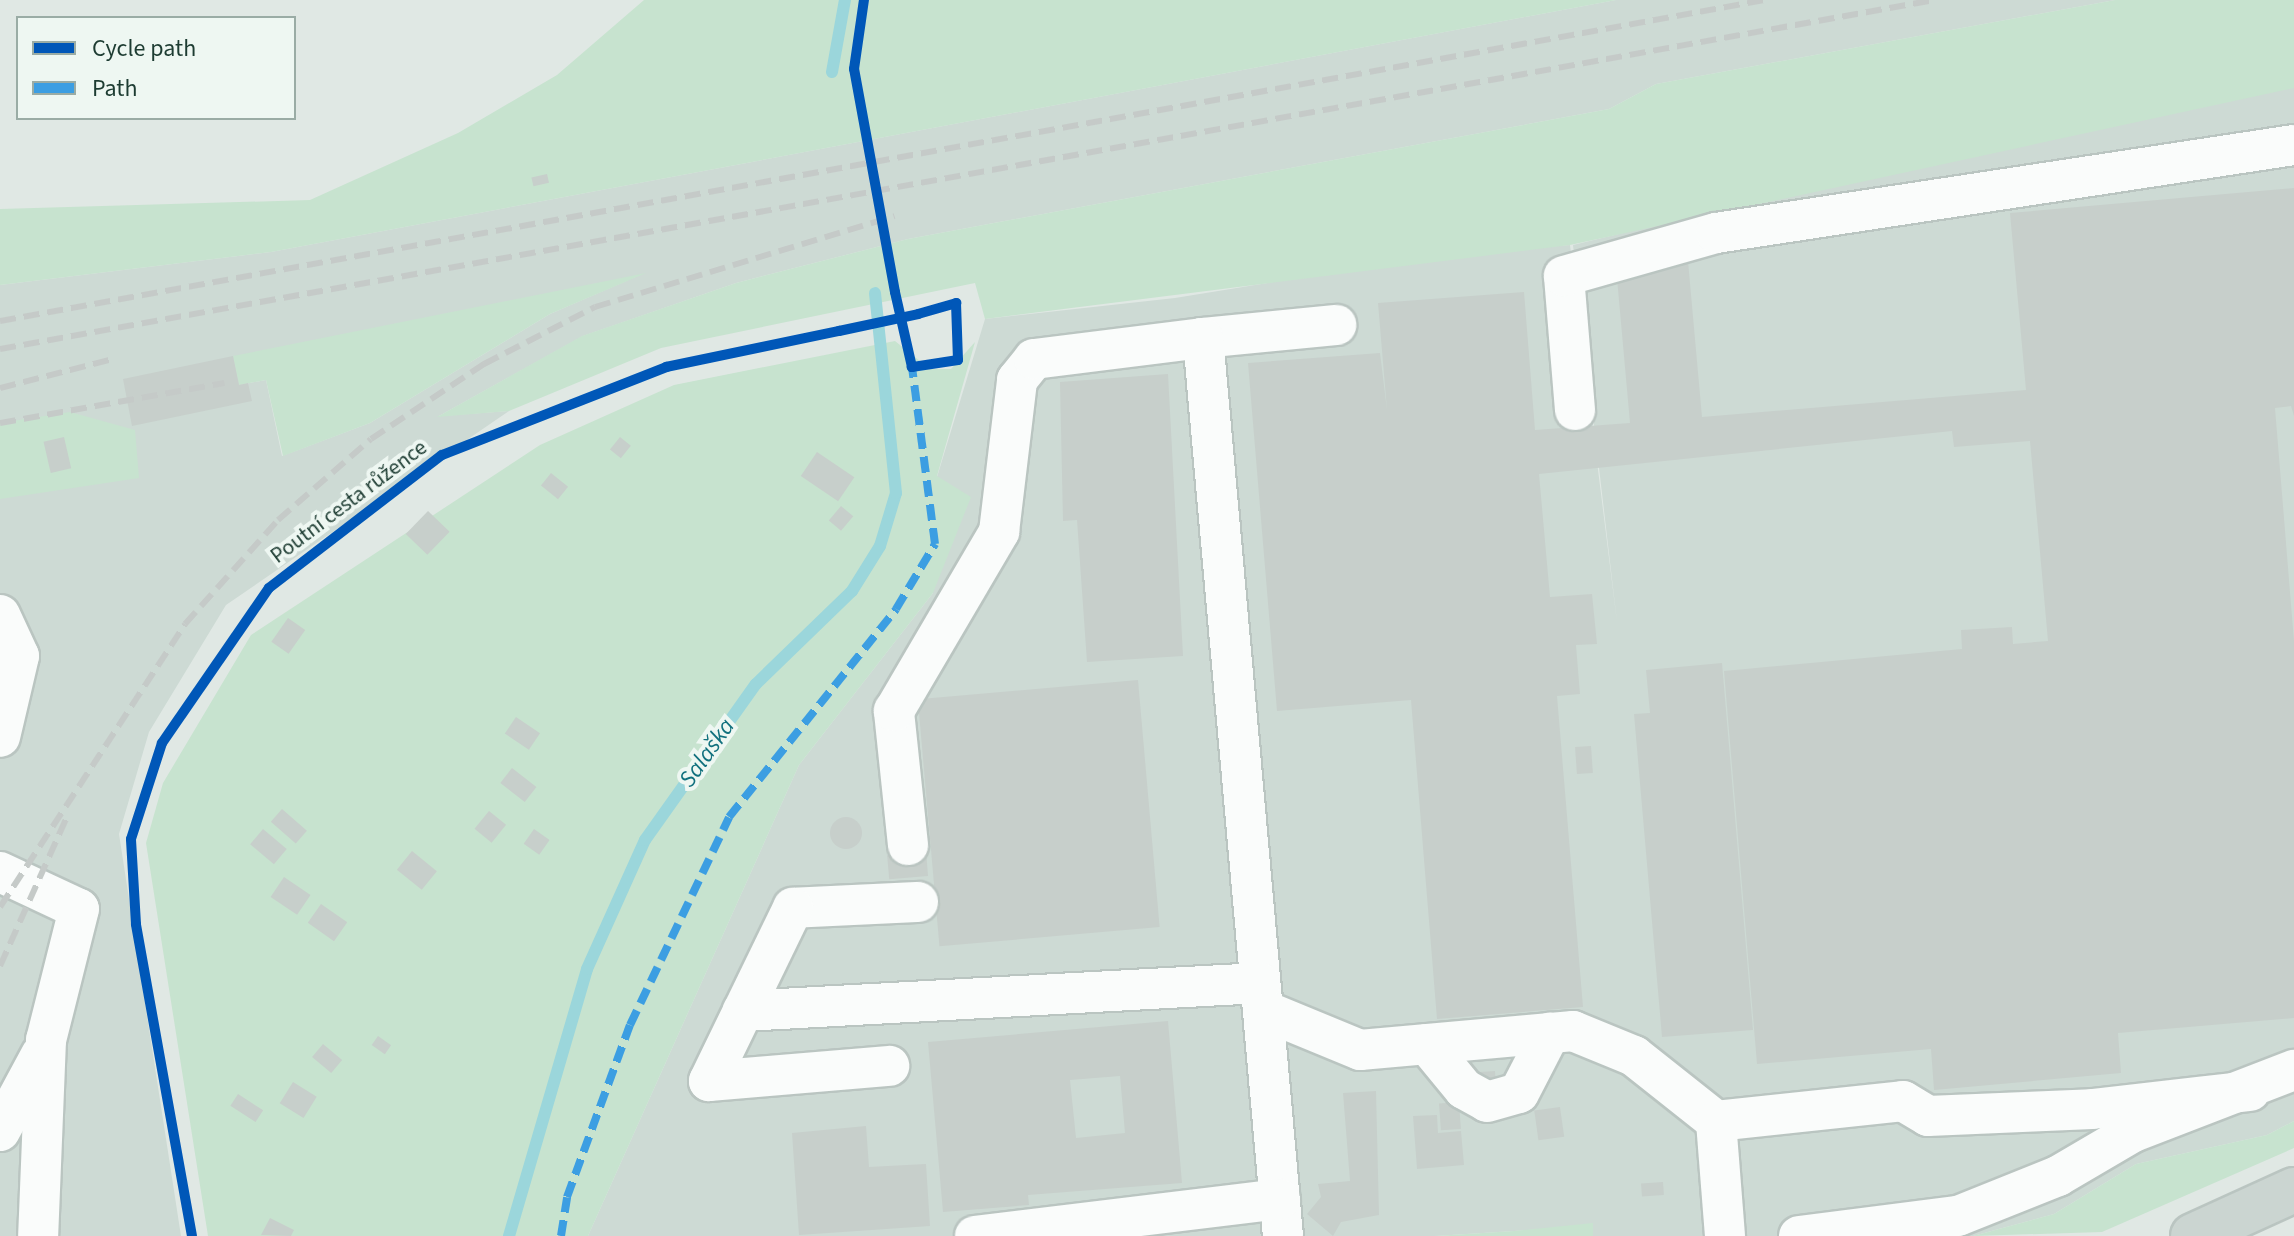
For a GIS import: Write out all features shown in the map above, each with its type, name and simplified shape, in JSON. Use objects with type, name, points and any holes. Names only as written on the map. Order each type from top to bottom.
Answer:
[{"type":"main road","points":[[2193,1236],[2294,1190]]},
{"type":"lane","points":[[1575,410],[1564,276],[1716,233],[2294,145]]},
{"type":"lane","points":[[908,845],[894,711],[999,532],[1017,380],[1034,359],[1336,325]]},
{"type":"lane","points":[[975,1236],[1281,1218],[1203,338]]},
{"type":"lane","points":[[0,615],[19,656],[0,737]]},
{"type":"lane","points":[[0,872],[79,909],[45,1048],[38,1236]]},
{"type":"lane","points":[[889,1066],[709,1081],[793,908],[918,902]]},
{"type":"lane","points":[[743,1011],[1262,996],[1360,1050],[1550,1033],[1607,1039],[1716,1121],[1903,1101],[1928,1116],[2092,1109],[2250,1091]]},
{"type":"lane","points":[[1427,1044],[1464,1089],[1487,1102],[1519,1093],[1550,1033]]},
{"type":"lane","points":[[0,1131],[45,1048]]},
{"type":"lane","points":[[1799,1236],[1958,1216],[2058,1176],[2133,1132],[2250,1091],[2294,1070]]},
{"type":"lane","points":[[1716,1121],[1725,1236]]},
{"type":"path","points":[[909,352],[912,367],[958,360],[956,303],[943,306]]},
{"type":"shaded area","points":[[1616,0],[2115,0],[1656,84],[1609,109],[908,239],[736,283],[583,336],[439,416],[509,411],[226,605],[149,732],[119,834],[181,1236],[0,1236],[0,285],[271,252]],"holes":[[[640,275],[550,314],[370,423],[282,456],[266,380],[239,385]]]},
{"type":"shaded area","points":[[2294,71],[2294,1121],[2267,1135],[2136,1164],[2054,1214],[1973,1236],[1593,1236],[1592,1226],[1435,1236],[588,1236],[799,765],[933,593],[937,477],[985,319],[1175,298],[1440,255],[1570,245],[1617,622],[1573,245]]},
{"type":"green space","points":[[644,0],[1616,0],[271,252],[0,285],[0,209],[310,200],[458,133],[557,75]]},
{"type":"green space","points":[[2115,0],[2294,0],[2294,88],[1570,245],[985,319],[975,283],[661,348],[509,411],[437,417],[582,336],[736,283],[908,239],[1609,109],[1656,84]]},
{"type":"green space","points":[[646,273],[550,314],[370,423],[283,456],[266,380],[239,385],[233,356]]},
{"type":"green space","points":[[895,341],[930,369],[951,369],[975,342],[937,476],[971,497],[933,593],[799,765],[588,1236],[208,1236],[146,843],[163,783],[251,635],[540,445],[674,385]]},
{"type":"green space","points":[[70,412],[135,430],[139,478],[0,499],[0,423]]},
{"type":"green space","points":[[2294,1121],[2294,1148],[2102,1232],[1973,1236],[2054,1214],[2136,1164],[2267,1135]]},
{"type":"green space","points":[[1593,1223],[1593,1236],[1435,1236],[1514,1231]]},
{"type":"building","points":[[547,174],[549,183],[533,186],[531,178]]},
{"type":"building","points":[[2294,188],[2294,416],[2291,406],[2275,408],[2294,641],[2294,1018],[2118,1033],[2121,1073],[1934,1090],[1931,1049],[1757,1064],[1724,671],[1962,649],[1961,630],[2012,627],[2013,644],[2048,641],[2030,441],[1954,447],[1952,431],[1539,474],[1550,597],[1592,594],[1597,644],[1576,645],[1580,694],[1557,696],[1583,1007],[1437,1019],[1411,700],[1277,711],[1248,363],[1380,353],[1387,410],[1378,303],[1524,292],[1535,430],[1630,423],[1616,267],[1688,261],[1702,417],[2026,390],[2010,213]]},
{"type":"building","points":[[233,356],[239,385],[248,383],[252,401],[132,426],[123,379]]},
{"type":"building","points":[[1168,374],[1183,656],[1087,662],[1077,520],[1063,521],[1060,382]]},
{"type":"building","points":[[64,437],[71,468],[51,473],[44,442]]},
{"type":"building","points":[[620,437],[631,446],[621,458],[610,449]]},
{"type":"building","points":[[817,452],[854,477],[838,501],[801,476]]},
{"type":"building","points":[[551,473],[568,487],[558,499],[541,485]]},
{"type":"building","points":[[841,506],[853,516],[841,531],[829,521]]},
{"type":"building","points":[[428,511],[450,532],[427,555],[406,534]]},
{"type":"building","points":[[288,618],[305,630],[289,654],[271,642]]},
{"type":"building","points":[[1722,663],[1753,1030],[1662,1037],[1634,714],[1650,713],[1646,670]]},
{"type":"building","points":[[1138,680],[1160,927],[939,946],[918,699]]},
{"type":"building","points":[[516,717],[540,733],[529,750],[505,734]]},
{"type":"building","points":[[1591,746],[1593,773],[1577,774],[1575,747]]},
{"type":"building","points":[[512,768],[536,787],[525,802],[500,783]]},
{"type":"building","points":[[282,809],[307,831],[296,843],[271,822]]},
{"type":"building","points":[[489,811],[506,825],[492,843],[475,829]]},
{"type":"building","points":[[846,817],[857,822],[862,833],[857,844],[846,849],[835,844],[830,833],[835,822]]},
{"type":"building","points":[[263,829],[287,849],[274,864],[250,844]]},
{"type":"building","points":[[534,829],[550,840],[539,855],[524,844]]},
{"type":"building","points":[[412,851],[437,871],[422,890],[397,870]]},
{"type":"building","points":[[926,852],[928,876],[889,879],[887,855]]},
{"type":"building","points":[[284,877],[311,895],[297,915],[271,897]]},
{"type":"building","points":[[321,904],[347,922],[334,941],[308,923]]},
{"type":"building","points":[[1168,1021],[1182,1183],[1028,1195],[1029,1205],[943,1212],[928,1042]],"holes":[[[1120,1076],[1125,1133],[1076,1138],[1070,1080]]]},
{"type":"building","points":[[378,1036],[391,1045],[385,1054],[372,1045]]},
{"type":"building","points":[[323,1044],[342,1060],[331,1073],[312,1057]]},
{"type":"building","points":[[1495,1071],[1496,1084],[1477,1085],[1476,1072]]},
{"type":"building","points":[[293,1082],[317,1097],[303,1118],[280,1103]]},
{"type":"building","points":[[1376,1091],[1379,1215],[1341,1222],[1333,1236],[1307,1214],[1321,1197],[1318,1184],[1350,1181],[1343,1093]]},
{"type":"building","points":[[238,1094],[263,1110],[256,1122],[230,1106]]},
{"type":"building","points":[[1459,1102],[1461,1129],[1441,1130],[1439,1103]]},
{"type":"building","points":[[1560,1107],[1564,1137],[1538,1140],[1534,1111]]},
{"type":"building","points":[[1437,1115],[1438,1133],[1461,1131],[1464,1165],[1417,1169],[1413,1116]]},
{"type":"building","points":[[866,1126],[869,1167],[926,1164],[930,1226],[799,1235],[792,1133]]},
{"type":"building","points":[[1663,1182],[1664,1195],[1642,1197],[1641,1184]]},
{"type":"building","points":[[270,1218],[294,1230],[291,1236],[261,1235]]},
{"type":"waterway","name":"Salaška","points":[[832,72],[845,0]]},
{"type":"waterway","name":"Salaška","points":[[509,1236],[587,969],[645,840],[756,684],[852,591],[880,546],[896,493],[875,293]]},
{"type":"railway","points":[[0,321],[1764,0]]},
{"type":"railway","points":[[0,349],[1933,0]]},
{"type":"railway","points":[[0,907],[185,624],[278,520],[371,439],[484,364],[595,307],[894,216]]},
{"type":"railway","points":[[0,388],[109,360]]},
{"type":"railway","points":[[0,423],[224,383]]},
{"type":"railway","points":[[0,966],[68,815]]},
{"type":"marked path","points":[[561,1236],[567,1197],[630,1025],[729,817],[896,609],[935,544],[912,367]]},
{"type":"cycle path","name":"Poutní cesta růžence","points":[[192,1236],[136,924],[131,839],[162,743],[269,588],[442,455],[666,367],[839,331],[918,314],[956,303],[958,360],[912,367],[895,292],[854,69],[864,0]]}]
